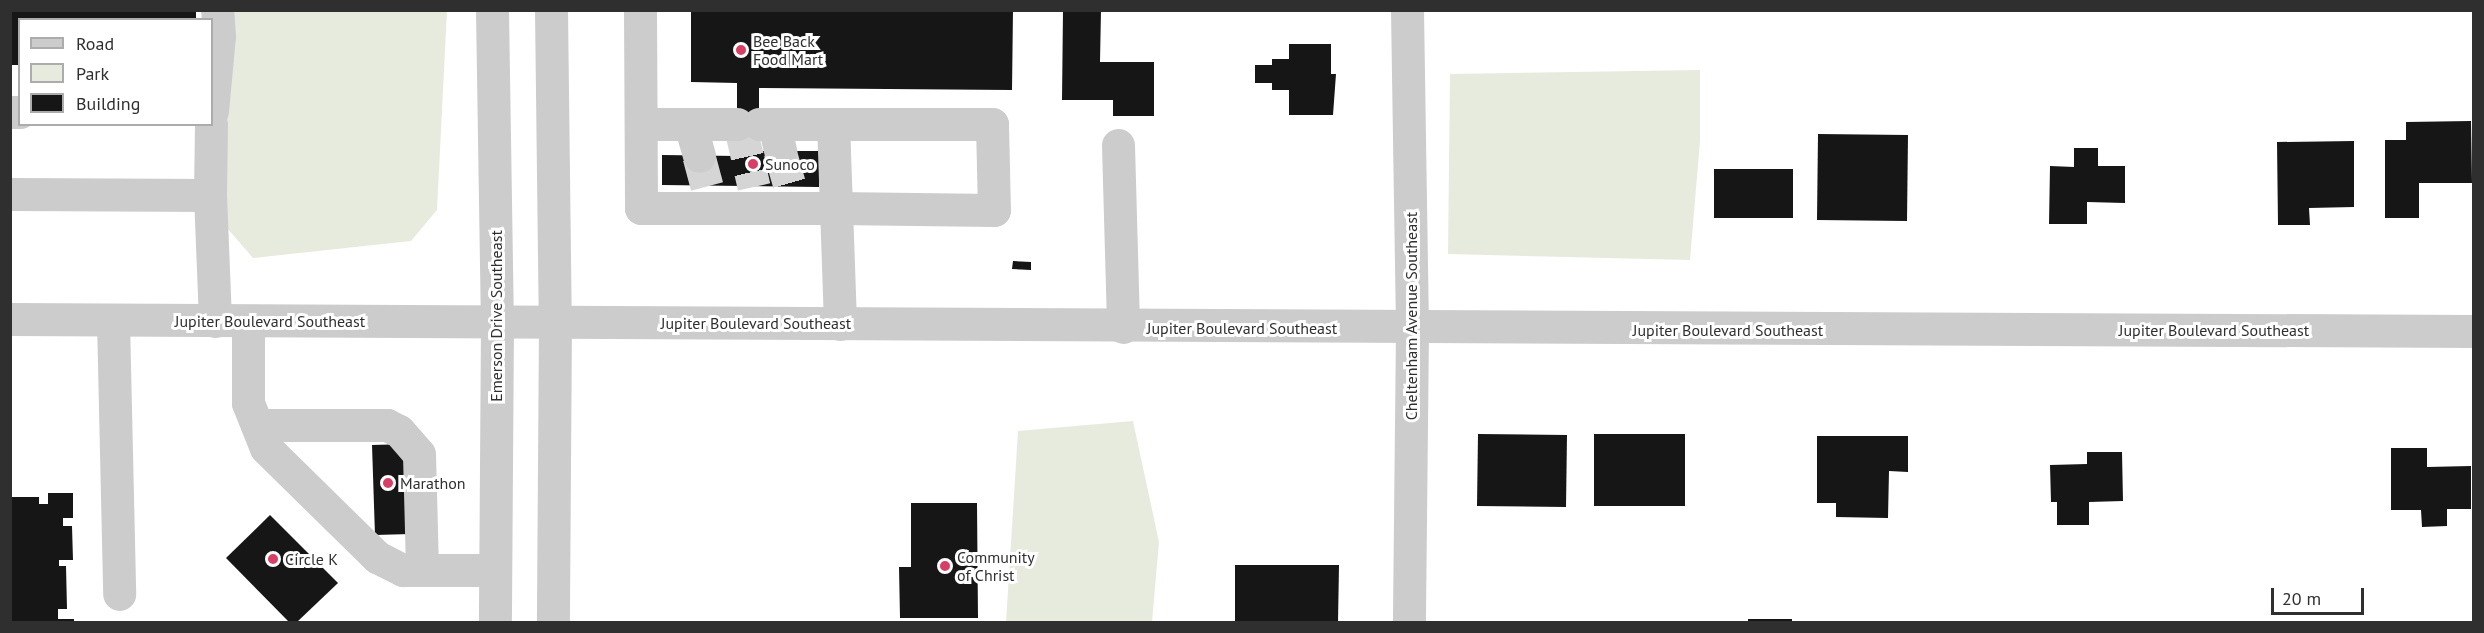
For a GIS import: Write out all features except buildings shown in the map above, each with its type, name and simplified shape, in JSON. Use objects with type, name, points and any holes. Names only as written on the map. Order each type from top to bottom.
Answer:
[{"type":"street","points":[[213,100],[219,36],[217,10]]},
{"type":"street","name":"Emerson Drive Southeast","points":[[492,10],[497,322],[495,622]]},
{"type":"street","points":[[551,10],[555,322],[553,622]]},
{"type":"street","points":[[640,10],[641,208],[707,183],[757,197],[793,198],[836,208],[994,210],[992,124],[833,124],[762,131],[690,124],[641,124]]},
{"type":"street","name":"Cheltenham Avenue Southeast","points":[[1407,10],[1412,329],[1408,622]]},
{"type":"street","points":[[690,124],[707,183]]},
{"type":"street","points":[[833,124],[840,324]]},
{"type":"street","points":[[211,126],[210,195],[215,321]]},
{"type":"street","points":[[1118,146],[1123,327]]},
{"type":"street","points":[[10,194],[210,195]]},
{"type":"street","name":"Jupiter Boulevard Southeast","points":[[10,319],[1412,329],[2474,331]]},
{"type":"street","points":[[113,320],[119,594]]},
{"type":"street","points":[[248,321],[248,403],[266,448],[377,557],[403,570],[495,570]]},
{"type":"street","points":[[257,424],[387,424],[399,431],[419,454],[422,570]]},
{"type":"green space","points":[[227,11],[447,11],[437,210],[411,241],[253,258],[227,228]]},
{"type":"green space","points":[[1700,70],[1700,141],[1690,260],[1448,254],[1450,74]]},
{"type":"green space","points":[[1133,421],[1159,542],[1152,622],[1006,622],[1018,431]]},
{"type":"tunnel","points":[[740,124],[754,186]]},
{"type":"tunnel","points":[[780,151],[790,186]]},
{"type":"tunnel","points":[[699,156],[707,186]]},
{"type":"place","name":"Bee Back Food Mart","points":[[741,50]]},
{"type":"place","name":"Sunoco","points":[[753,164]]},
{"type":"place","name":"Marathon","points":[[388,483]]},
{"type":"place","name":"Circle K","points":[[273,559]]},
{"type":"place","name":"Community of Christ","points":[[945,566]]}]
